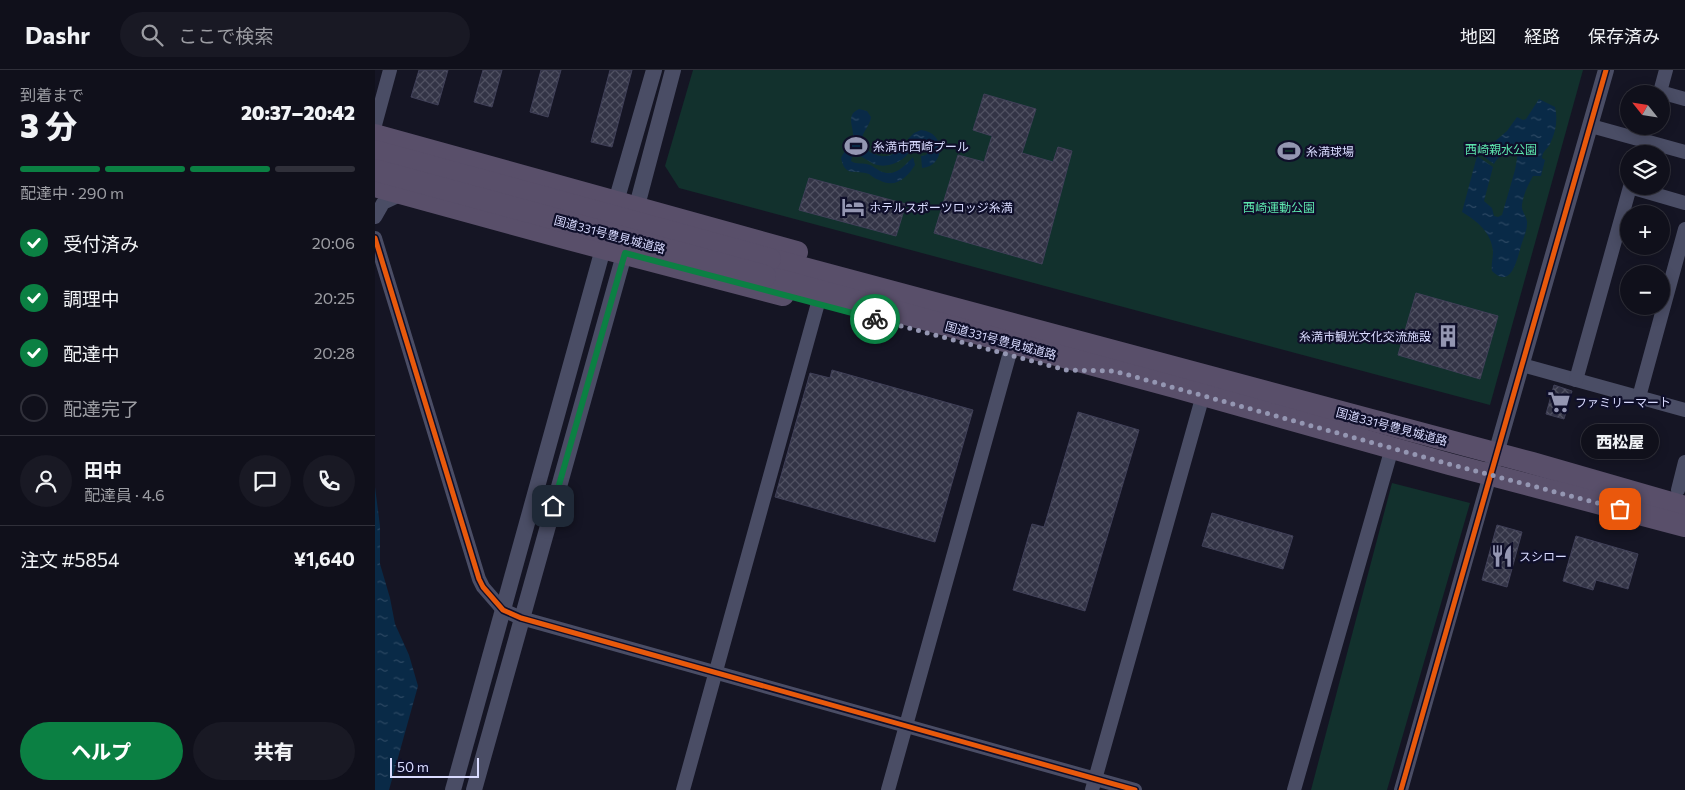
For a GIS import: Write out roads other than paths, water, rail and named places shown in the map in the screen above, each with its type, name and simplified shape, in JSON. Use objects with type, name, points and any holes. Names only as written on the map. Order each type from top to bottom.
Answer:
[{"type":"highway","points":[[375,135],[1105,338],[1133,356]]},
{"type":"highway","name":"国道331号豊見城道路","points":[[375,151],[1114,371],[1490,475],[1669,504]]},
{"type":"highway","name":"国道331号豊見城道路","points":[[375,170],[767,268],[1133,356],[1598,481],[1639,483],[1669,504],[1685,526]]},
{"type":"highway","points":[[375,186],[758,289],[818,303],[1009,356],[1066,370],[1114,371]]},
{"type":"highway","points":[[1669,504],[1662,525],[1685,533]]},
{"type":"street","points":[[375,125],[390,70]]},
{"type":"street","points":[[473,790],[625,253],[626,205],[654,70]]},
{"type":"street","points":[[453,790],[603,248],[626,205],[673,70]]},
{"type":"street","points":[[1401,790],[1606,70]]},
{"type":"street","points":[[1666,70],[1660,92],[1685,99]]},
{"type":"street","points":[[1591,126],[1685,152]]},
{"type":"street","points":[[1577,380],[1629,187],[1685,203]]},
{"type":"street","points":[[375,217],[385,201],[403,193]]},
{"type":"street","points":[[1639,397],[1685,229]]},
{"type":"street","points":[[375,238],[479,579],[483,587],[503,610],[521,618],[905,726],[1094,784],[1135,790]]},
{"type":"street","points":[[683,790],[818,303]]},
{"type":"street","points":[[887,790],[1009,356]]},
{"type":"street","points":[[1522,365],[1685,410]]},
{"type":"street","points":[[1094,784],[1203,395]]},
{"type":"street","points":[[1294,790],[1392,448]]},
{"type":"street","points":[[1669,504],[1685,462]]},
{"type":"water","points":[[1539,99],[1555,107],[1554,135],[1542,158],[1545,160],[1541,176],[1533,176],[1523,198],[1522,208],[1527,219],[1527,227],[1515,265],[1508,275],[1504,277],[1499,276],[1492,271],[1493,251],[1489,238],[1478,223],[1462,212],[1477,156],[1493,167],[1484,201],[1492,208],[1494,216],[1502,215],[1518,153],[1507,151],[1494,164],[1480,154],[1507,131],[1517,117],[1523,120],[1526,119]]},
{"type":"water","name":"糸満市西崎プール","points":[[859,109],[867,111],[871,117],[863,134],[862,140],[865,148],[873,154],[882,156],[891,155],[902,144],[910,151],[894,164],[884,166],[874,164],[856,154],[852,157],[851,161],[867,164],[885,173],[890,173],[899,170],[913,157],[915,165],[900,181],[895,183],[885,182],[869,174],[851,172],[845,168],[841,158],[852,141],[852,115]]},
{"type":"water","points":[[921,130],[935,136],[939,142],[940,149],[939,156],[935,162],[930,166],[922,168],[921,156],[926,155],[929,151],[928,145],[920,142],[914,145],[908,139],[914,133]]},
{"type":"water","points":[[375,487],[380,526],[380,564],[395,624],[409,655],[418,686],[389,790],[375,790]]},
{"type":"place","name":"糸満市西崎プール","points":[[856,146]]},
{"type":"place","name":"糸満球場","points":[[1289,151]]},
{"type":"place","name":"ホテルスポーツロッジ糸満","points":[[853,207]]},
{"type":"place","name":"糸満市観光文化交流施設","points":[[1448,336]]},
{"type":"place","name":"ファミリーマート","points":[[1559,402]]},
{"type":"place","name":"西松屋","points":[[1620,509]]},
{"type":"place","name":"スシロー","points":[[1502,556]]},
{"type":"park label","name":"西崎親水公園","points":[[1501,149]]},
{"type":"park label","name":"西崎運動公園","points":[[1279,207]]}]
